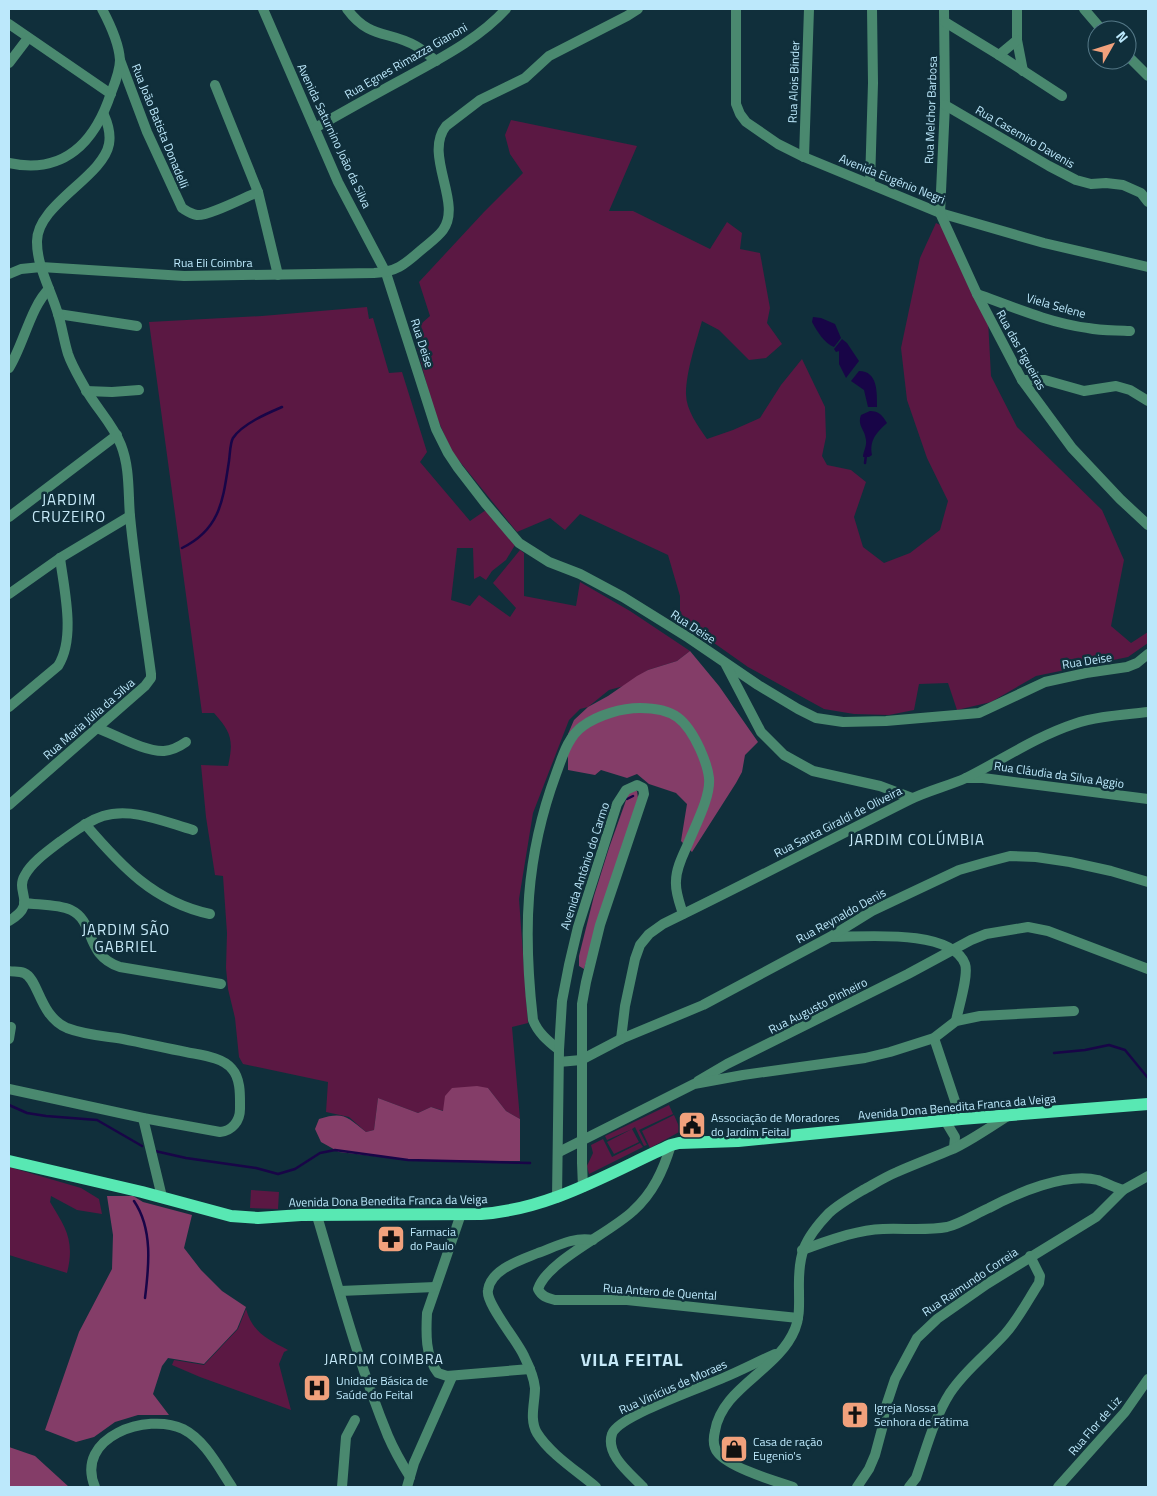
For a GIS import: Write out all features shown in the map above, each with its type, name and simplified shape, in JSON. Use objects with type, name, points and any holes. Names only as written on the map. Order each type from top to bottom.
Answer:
[{"type":"main road","name":"Avenida Dona Benedita Franca da Veiga","points":[[9,1161],[231,1216],[258,1218],[301,1215],[501,1213],[557,1198],[671,1145],[684,1142],[738,1141],[946,1122],[961,1119],[1148,1104]]},
{"type":"street","name":"Rua João Batista Donadelli","points":[[102,9],[147,132],[182,208],[189,213],[198,215],[258,192]]},
{"type":"street","name":"Avenida Saturnino João da Silva","points":[[263,9],[348,202],[386,273]]},
{"type":"street","points":[[347,9],[358,22],[368,29],[415,45],[436,61]]},
{"type":"street","name":"Rua Egnes Rimazza Gianoni","points":[[314,128],[436,61],[481,31],[506,9]]},
{"type":"street","points":[[386,273],[405,264],[444,230],[447,222],[448,208],[442,173],[440,144],[442,131],[446,126],[480,100],[525,78],[549,56],[638,9]]},
{"type":"street","name":"Avenida Eugênio Negri","points":[[736,9],[736,96],[740,114],[754,129],[804,156],[940,213],[1044,243],[1148,267]]},
{"type":"street","name":"Rua Alois Binder","points":[[804,156],[809,9]]},
{"type":"street","points":[[870,183],[873,83],[872,9]]},
{"type":"street","name":"Rua Melchor Barbosa","points":[[940,213],[945,105],[944,9]]},
{"type":"street","points":[[1017,9],[1018,40],[1023,71]]},
{"type":"street","points":[[1084,9],[1093,20]]},
{"type":"street","points":[[945,22],[1062,96]]},
{"type":"street","points":[[9,24],[111,94]]},
{"type":"street","points":[[9,63],[28,38]]},
{"type":"street","points":[[999,55],[1018,40]]},
{"type":"street","points":[[9,163],[26,166],[62,160],[85,142],[104,115],[120,60]]},
{"type":"street","points":[[1137,65],[1148,76]]},
{"type":"street","points":[[216,84],[258,192],[278,275]]},
{"type":"street","name":"Rua Casemiro Davenis","points":[[945,105],[1076,180],[1091,184],[1106,182],[1123,185],[1140,194],[1148,202]]},
{"type":"street","points":[[9,594],[60,558],[130,516],[126,465],[122,446],[86,391],[69,356],[50,289],[40,267],[37,242],[41,224],[50,212],[87,175],[107,151],[110,136],[109,127],[104,115]]},
{"type":"street","name":"Rua das Figueiras","points":[[940,213],[977,294],[1022,380],[1072,448],[1120,499],[1148,525]]},
{"type":"street","name":"Rua Eli Coimbra","points":[[9,274],[40,267],[184,276],[386,273]]},
{"type":"street","name":"Rua Deise","points":[[386,273],[436,429],[458,468],[518,542],[549,562],[580,574],[623,597],[798,710],[816,718],[844,722],[938,718],[979,713],[1044,682],[1127,667],[1137,663],[1148,654]]},
{"type":"street","points":[[9,368],[42,298],[50,289]]},
{"type":"street","name":"Viela Selene","points":[[977,294],[1075,326],[1088,329],[1130,331]]},
{"type":"street","points":[[58,314],[137,326]]},
{"type":"street","points":[[1022,380],[1045,380],[1084,391],[1116,386],[1130,390],[1148,401]]},
{"type":"street","points":[[86,391],[139,390]]},
{"type":"street","points":[[9,517],[116,435]]},
{"type":"street","name":"Rua Maria Júlia da Silva","points":[[9,805],[145,686],[151,678],[130,516]]},
{"type":"street","points":[[9,707],[58,666],[63,658],[67,642],[60,558]]},
{"type":"street","points":[[725,663],[761,732],[784,755],[812,771],[880,786],[912,798]]},
{"type":"street","points":[[559,1050],[536,1028],[534,1020],[527,944],[528,898],[537,836],[562,756],[582,726],[594,720],[624,709],[660,708],[672,712],[683,721],[700,749],[709,779],[707,794],[677,873],[676,883],[683,914]]},
{"type":"street","name":"Rua Santa Giraldi de Oliveira","points":[[621,1039],[631,978],[640,945],[648,934],[663,924],[827,843],[912,798],[966,778],[1027,744],[1075,724],[1097,718],[1148,712]]},
{"type":"street","points":[[97,728],[137,744],[163,751],[174,749],[186,742]]},
{"type":"street","name":"Rua Cláudia da Silva Aggio","points":[[966,778],[984,778],[1148,799]]},
{"type":"street","name":"Avenida Antônio do Carmo","points":[[557,1198],[559,1050],[562,1001],[569,964],[578,927],[617,804],[626,790],[637,785],[643,788],[642,802],[600,925],[582,1004],[583,1187]]},
{"type":"street","points":[[23,908],[22,880],[25,874],[52,848],[85,824],[103,816],[120,813],[138,815],[192,830]]},
{"type":"street","points":[[85,824],[122,864],[154,891],[171,902],[210,914]]},
{"type":"street","name":"Rua Reynaldo Denis","points":[[559,1062],[581,1060],[621,1039],[703,1005],[830,937],[872,911],[959,870],[1010,856],[1036,857],[1111,871],[1148,882]]},
{"type":"street","points":[[9,921],[23,908],[62,907],[74,912],[82,920],[96,950],[106,961],[112,964],[220,984]]},
{"type":"street","name":"Rua Augusto Pinheiro","points":[[694,1084],[738,1059],[986,934],[1028,928],[1048,931],[1148,969]]},
{"type":"street","points":[[830,937],[913,938],[930,940],[953,950],[964,964],[966,974],[956,1021]]},
{"type":"street","points":[[9,971],[23,973],[29,977],[42,1004],[59,1024],[82,1033],[201,1055],[227,1064],[233,1069],[238,1079],[240,1113],[234,1126],[225,1132],[220,1132],[9,1090]]},
{"type":"street","points":[[559,1152],[694,1084],[743,1075],[865,1058],[934,1038],[956,1021],[980,1016],[1074,1011]]},
{"type":"street","points":[[9,1039],[11,1027]]},
{"type":"street","points":[[934,1038],[961,1119]]},
{"type":"street","points":[[738,1059],[738,1067],[743,1075]]},
{"type":"street","points":[[793,1487],[750,1472],[726,1460],[718,1454],[714,1443],[717,1419],[732,1396],[766,1368],[780,1352],[795,1329],[800,1308],[799,1260],[802,1250],[816,1229],[842,1203],[895,1172],[954,1148],[1010,1115]]},
{"type":"street","points":[[144,1118],[162,1198]]},
{"type":"street","points":[[946,1122],[955,1137],[954,1148]]},
{"type":"street","points":[[596,1487],[550,1448],[536,1430],[533,1423],[535,1388],[530,1369],[520,1347],[488,1299],[488,1288],[490,1282],[502,1271],[525,1258],[572,1241],[586,1238],[593,1240],[632,1213],[650,1194],[671,1145]]},
{"type":"street","name":"Rua Raimundo Correia","points":[[858,1487],[875,1455],[885,1409],[895,1379],[917,1338],[937,1319],[1030,1256],[1096,1217],[1122,1190],[1148,1176]]},
{"type":"street","points":[[802,1250],[861,1232],[883,1229],[913,1230],[957,1224],[1015,1195],[1059,1181],[1096,1180],[1122,1190]]},
{"type":"street","points":[[461,1214],[427,1313],[426,1328],[431,1362],[438,1373],[452,1377],[530,1369]]},
{"type":"street","points":[[318,1216],[362,1361],[389,1438],[408,1482]]},
{"type":"street","name":"Rua Antero de Quental","points":[[593,1240],[546,1275],[538,1290],[540,1293],[545,1297],[555,1300],[627,1300],[798,1318]]},
{"type":"street","points":[[909,1487],[916,1478],[942,1407],[951,1392],[975,1364],[1006,1333],[1039,1282],[1040,1276],[1030,1256]]},
{"type":"street","points":[[340,1291],[435,1287]]},
{"type":"street","name":"Rua Vinícius de Moraes","points":[[643,1487],[613,1452],[611,1440],[615,1428],[630,1418],[780,1352]]},
{"type":"street","points":[[408,1482],[452,1377]]},
{"type":"street","name":"Rua Flor de Liz","points":[[1063,1486],[1125,1412],[1148,1379]]},
{"type":"street","points":[[342,1487],[346,1436],[355,1420]]},
{"type":"street","points":[[96,1487],[92,1472],[92,1462],[102,1444],[124,1431],[148,1424],[162,1423],[185,1430],[195,1438],[206,1450],[232,1487]]},
{"type":"shaded area","points":[[511,120],[637,146],[609,211],[633,211],[710,249],[727,222],[742,233],[740,249],[760,253],[770,308],[767,323],[782,344],[766,358],[749,360],[719,330],[702,321],[686,385],[690,412],[707,439],[760,418],[781,385],[802,359],[825,407],[826,437],[822,456],[827,465],[851,470],[866,482],[854,517],[863,547],[884,563],[910,553],[940,530],[948,501],[927,458],[907,400],[901,348],[920,258],[936,223],[946,228],[988,320],[991,376],[1017,427],[1102,510],[1124,560],[1111,626],[1131,643],[1148,632],[1148,643],[1128,657],[1036,676],[991,702],[957,710],[948,683],[919,684],[914,710],[889,715],[854,714],[824,709],[748,667],[680,619],[680,596],[668,555],[580,514],[565,530],[550,518],[517,532],[452,452],[433,409],[413,331],[430,316],[419,282],[523,173],[510,154],[505,135]]},
{"type":"shaded area","points":[[367,307],[369,319],[373,318],[389,373],[402,372],[427,452],[420,462],[470,521],[486,510],[515,545],[506,560],[492,571],[486,580],[480,576],[474,579],[473,548],[457,548],[451,600],[470,606],[479,595],[510,617],[516,608],[493,583],[520,550],[524,553],[524,596],[576,606],[580,582],[630,611],[690,651],[677,661],[648,670],[624,686],[609,690],[588,707],[580,709],[569,720],[533,813],[519,899],[528,1023],[512,1027],[520,1119],[506,1111],[488,1088],[444,1111],[431,1107],[418,1113],[378,1098],[374,1130],[366,1132],[349,1117],[326,1112],[328,1082],[243,1064],[239,1057],[235,1018],[228,989],[226,968],[227,933],[223,876],[215,875],[206,817],[201,765],[228,766],[231,743],[227,731],[214,713],[202,713],[149,322],[262,316]]},
{"type":"shaded area","points":[[813,317],[835,324],[841,338],[834,347],[827,343],[819,333],[812,322]]},
{"type":"shaded area","points":[[842,339],[847,343],[859,361],[846,378],[839,364],[839,351],[836,352],[834,349]]},
{"type":"shaded area","points":[[859,371],[865,372],[873,379],[876,389],[877,407],[868,407],[864,390],[851,381]]},
{"type":"shaded area","points":[[870,411],[880,414],[887,423],[877,433],[873,441],[872,455],[863,457],[866,440],[860,419],[861,415]]},
{"type":"shaded area","points":[[690,651],[719,686],[758,742],[745,755],[742,772],[736,783],[692,852],[681,841],[687,804],[676,793],[649,784],[637,774],[627,778],[601,770],[595,775],[568,770],[568,734],[574,720],[588,707],[637,676],[648,670],[677,661]]},
{"type":"shaded area","points":[[630,789],[637,791],[638,798],[584,969],[579,966],[579,956],[594,896]]},
{"type":"shaded area","points":[[477,1086],[488,1088],[506,1111],[520,1119],[520,1161],[408,1160],[339,1152],[321,1142],[315,1129],[319,1119],[340,1116],[349,1119],[366,1132],[374,1130],[378,1098],[418,1113],[431,1107],[443,1111],[445,1096],[452,1088]]},
{"type":"shaded area","points":[[669,1105],[673,1114],[639,1130],[647,1145],[644,1146],[635,1127],[607,1140],[605,1136]]},
{"type":"shaded area","points":[[674,1115],[681,1131],[650,1148],[642,1131]]},
{"type":"shaded area","points":[[632,1129],[639,1142],[614,1154],[607,1142]]},
{"type":"shaded area","points":[[603,1139],[612,1157],[640,1143],[643,1147],[589,1174],[587,1166],[593,1153],[591,1145]]},
{"type":"shaded area","points":[[9,1167],[81,1188],[99,1199],[102,1214],[77,1210],[51,1196],[50,1202],[68,1235],[70,1252],[67,1273],[9,1255]]},
{"type":"shaded area","points":[[251,1190],[279,1192],[278,1209],[250,1208]]},
{"type":"shaded area","points":[[107,1196],[133,1196],[143,1202],[192,1215],[184,1248],[201,1270],[222,1291],[246,1307],[237,1329],[204,1364],[168,1358],[162,1366],[153,1394],[169,1415],[138,1415],[115,1422],[94,1437],[76,1442],[45,1430],[79,1332],[112,1269],[113,1235]]},
{"type":"shaded area","points":[[246,1309],[257,1330],[267,1339],[288,1350],[284,1352],[279,1364],[291,1410],[172,1365],[174,1360],[204,1365],[238,1329]]},
{"type":"shaded area","points":[[9,1447],[35,1456],[69,1487],[9,1487]]},
{"type":"waterway","points":[[182,548],[205,532],[218,512],[225,488],[233,438],[242,428],[282,407]]},
{"type":"waterway","points":[[865,463],[866,455]]},
{"type":"waterway","points":[[627,799],[633,796]]},
{"type":"waterway","points":[[1054,1053],[1109,1045],[1125,1050],[1148,1078]]},
{"type":"waterway","points":[[9,1105],[27,1113],[97,1120],[142,1146]]},
{"type":"waterway","points":[[155,1151],[186,1158],[256,1168],[278,1174],[295,1169],[320,1153],[335,1150],[408,1160],[530,1163]]},
{"type":"waterway","points":[[134,1201],[140,1212],[147,1236],[148,1273],[145,1298]]},
{"type":"place","name":"Associação de Moradores do Jardim Feital","points":[[692,1125]]},
{"type":"place","name":"Farmacia do Paulo","points":[[391,1239]]},
{"type":"place","name":"Unidade Básica de Saúde do Feital","points":[[317,1388]]},
{"type":"place","name":"Igreja Nossa Senhora de Fátima","points":[[855,1415]]},
{"type":"place","name":"Casa de ração Eugenio's","points":[[734,1449]]},
{"type":"district","name":"JARDIM CRUZEIRO","points":[[69,508]]},
{"type":"district","name":"JARDIM COLÚMBIA","points":[[917,840]]},
{"type":"district","name":"JARDIM SÃO GABRIEL","points":[[126,938]]},
{"type":"district","name":"JARDIM COIMBRA","points":[[384,1359]]},
{"type":"district","name":"VILA FEITAL","points":[[632,1360]]}]
